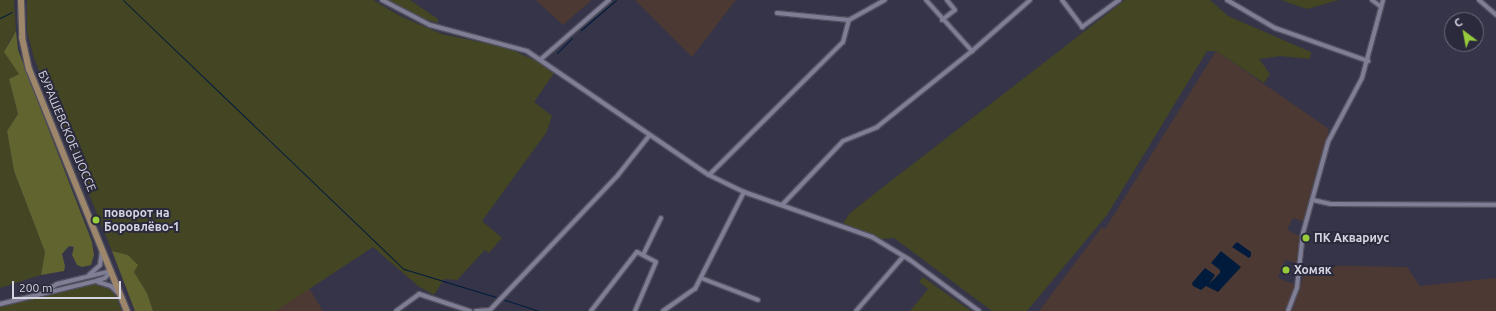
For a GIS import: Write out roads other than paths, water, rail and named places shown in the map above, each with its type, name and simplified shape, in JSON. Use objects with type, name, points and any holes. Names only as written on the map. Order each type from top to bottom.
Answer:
[{"type":"main road","name":"БУРАШЕВСКОЕ ШОССЕ","points":[[21,0],[21,31],[26,59],[127,311]]},
{"type":"street","points":[[382,0],[420,21],[514,46],[541,59],[649,136],[709,175],[744,192],[872,237],[979,311]]},
{"type":"street","points":[[541,59],[609,0]]},
{"type":"street","points":[[777,13],[849,20],[886,0]]},
{"type":"street","points":[[926,0],[942,20],[972,51]]},
{"type":"street","points":[[942,20],[956,10],[947,0]]},
{"type":"street","points":[[782,205],[843,141],[882,124],[972,51],[1030,0]]},
{"type":"street","points":[[1062,0],[1082,27],[1119,0]]},
{"type":"street","points":[[1227,0],[1275,28],[1368,61]]},
{"type":"street","points":[[1372,0],[1380,6]]},
{"type":"street","points":[[1288,311],[1297,287],[1304,234],[1328,142],[1362,78],[1368,61],[1380,6],[1383,0]]},
{"type":"street","points":[[1479,0],[1496,15]]},
{"type":"street","points":[[709,175],[844,42],[849,20]]},
{"type":"street","points":[[476,311],[492,311],[618,175],[649,136]]},
{"type":"street","points":[[663,311],[688,295],[701,278],[744,192]]},
{"type":"street","points":[[1313,200],[1331,204],[1496,205]]},
{"type":"street","points":[[643,255],[661,218]]},
{"type":"street","points":[[87,277],[100,265],[102,248]]},
{"type":"street","points":[[591,311],[634,253],[643,255],[656,262],[635,311]]},
{"type":"street","points":[[856,311],[903,257]]},
{"type":"street","points":[[39,294],[57,284],[111,271]]},
{"type":"street","points":[[0,304],[96,281],[106,278],[111,271]]},
{"type":"street","points":[[701,278],[758,300]]},
{"type":"street","points":[[96,281],[111,286],[120,296]]},
{"type":"street","points":[[396,311],[419,294],[470,311]]},
{"type":"water","points":[[1237,242],[1251,252],[1251,256],[1249,258],[1232,247]]},
{"type":"water","points":[[1221,251],[1241,267],[1218,292],[1206,286],[1201,290],[1193,286],[1192,283],[1205,268],[1215,275],[1209,284],[1220,273],[1220,270],[1211,263]]},
{"type":"waterway","points":[[123,0],[404,269],[496,297]]},
{"type":"waterway","points":[[581,30],[616,0]]},
{"type":"waterway","points":[[0,18],[12,12]]},
{"type":"waterway","points":[[557,53],[572,38]]},
{"type":"waterway","points":[[593,306],[606,288]]},
{"type":"waterway","points":[[502,299],[540,311]]},
{"type":"place","name":"поворот на Боровлёво-1","points":[[96,220]]},
{"type":"place","name":"ПК Аквариус","points":[[1306,238]]},
{"type":"place","name":"Хомяк","points":[[1286,270]]}]
